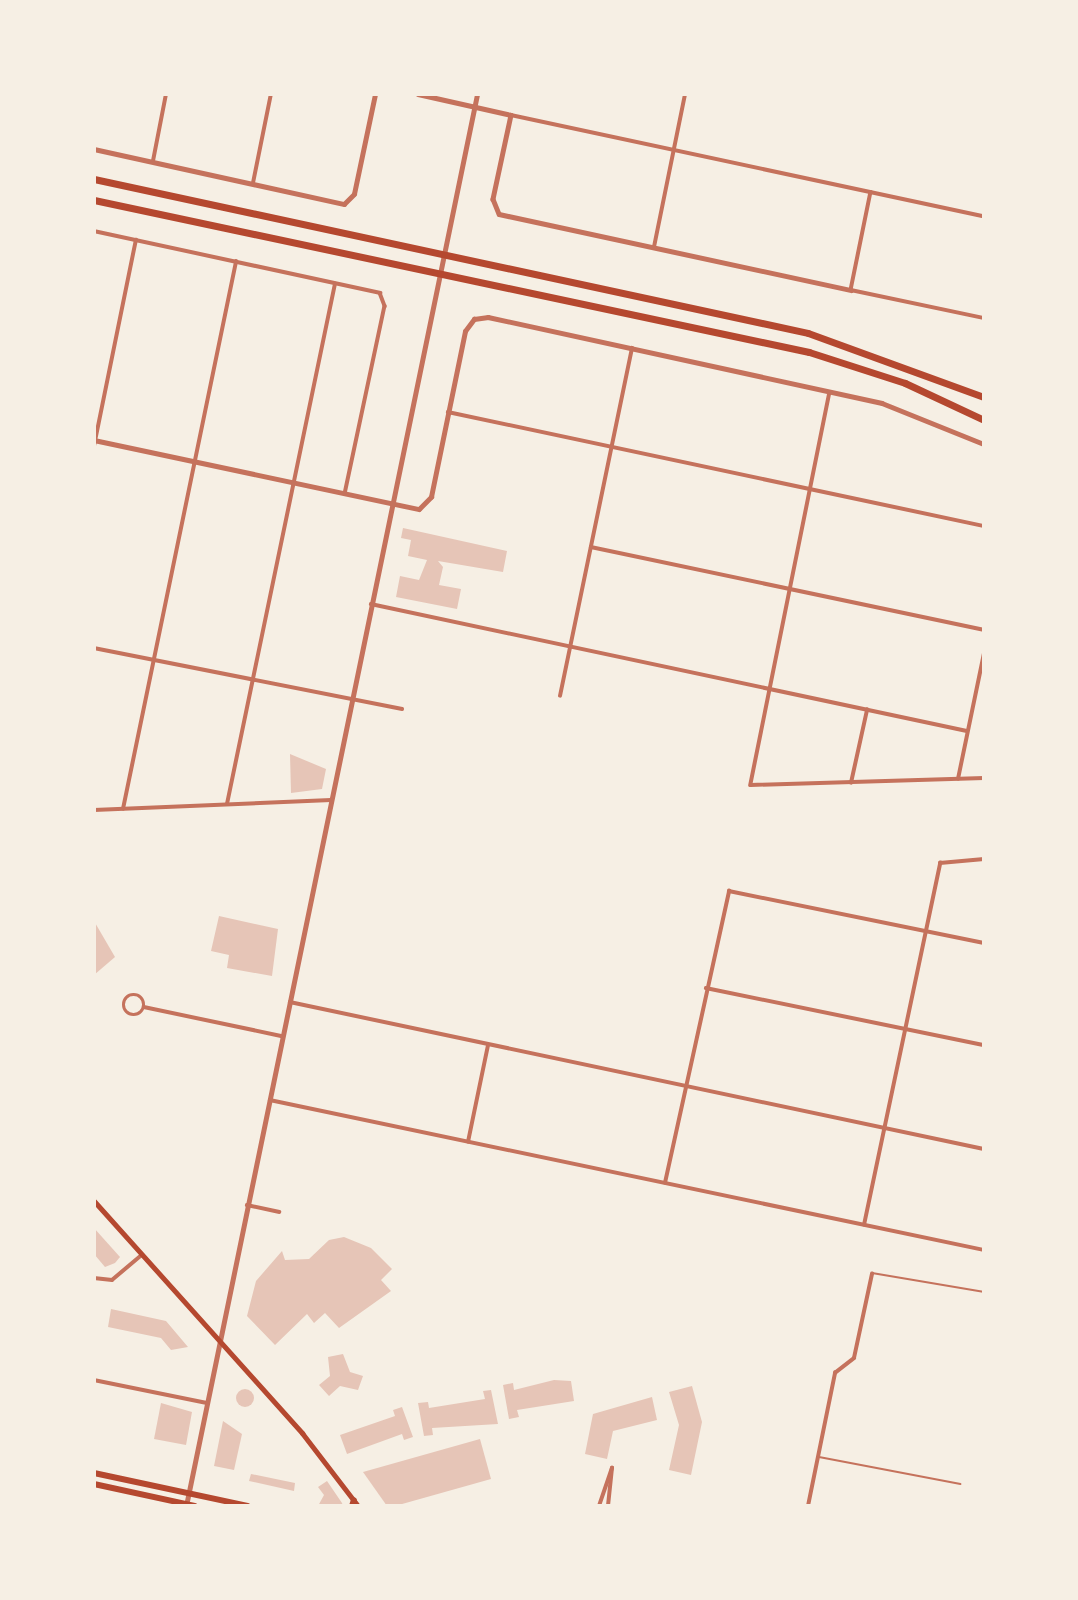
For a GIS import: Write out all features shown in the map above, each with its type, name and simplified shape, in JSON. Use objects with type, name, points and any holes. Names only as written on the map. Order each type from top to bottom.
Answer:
[{"type":"highway","points":[[94,179],[808,333],[984,397]]},
{"type":"highway","points":[[94,200],[809,352],[905,383],[984,421]]},
{"type":"main road","points":[[94,1200],[219,1341],[355,1504]]},
{"type":"main road","points":[[94,1474],[248,1506]]},
{"type":"main road","points":[[94,1484],[195,1506]]},
{"type":"street","points":[[153,161],[166,94]]},
{"type":"street","points":[[253,183],[271,94]]},
{"type":"street","points":[[94,149],[349,202],[374,94]]},
{"type":"street","points":[[418,94],[984,216]]},
{"type":"street","points":[[186,1504],[477,94]]},
{"type":"street","points":[[653,249],[685,94]]},
{"type":"street","points":[[511,115],[495,211],[653,249],[984,318]]},
{"type":"street","points":[[851,290],[871,192]]},
{"type":"street","points":[[94,231],[383,296],[345,494]]},
{"type":"street","points":[[136,240],[95,442],[419,509],[428,503],[465,331],[474,320],[488,317],[882,403],[984,444]]},
{"type":"street","points":[[122,809],[236,262]]},
{"type":"street","points":[[227,804],[335,284]]},
{"type":"street","points":[[561,696],[632,348]]},
{"type":"street","points":[[830,391],[750,776],[759,789],[984,778]]},
{"type":"street","points":[[449,412],[984,526]]},
{"type":"street","points":[[591,547],[984,631]]},
{"type":"street","points":[[371,604],[967,731]]},
{"type":"street","points":[[94,648],[253,682],[402,709]]},
{"type":"street","points":[[958,779],[984,653]]},
{"type":"street","points":[[851,783],[867,710]]},
{"type":"street","points":[[94,810],[331,800]]},
{"type":"street","points":[[864,1225],[940,863],[984,859]]},
{"type":"street","points":[[666,1183],[729,891],[984,943]]},
{"type":"street","points":[[706,988],[984,1045]]},
{"type":"street","points":[[144,1007],[136,995],[124,1004],[131,1015],[144,1007],[282,1037]]},
{"type":"street","points":[[289,1002],[984,1149]]},
{"type":"street","points":[[468,1142],[488,1045]]},
{"type":"street","points":[[269,1100],[984,1250]]},
{"type":"street","points":[[247,1205],[279,1212]]},
{"type":"street","points":[[94,1278],[113,1280],[142,1255]]},
{"type":"street","points":[[808,1506],[835,1373],[854,1358],[872,1274]]},
{"type":"street","points":[[94,1380],[206,1404]]},
{"type":"street","points":[[599,1506],[612,1468],[608,1506]]},
{"type":"lane","points":[[872,1274],[984,1292]]},
{"type":"lane","points":[[818,1457],[960,1483]]},
{"type":"building","points":[[403,528],[507,551],[503,572],[438,561],[443,567],[439,585],[461,589],[457,609],[396,597],[400,576],[419,580],[427,560],[408,556],[411,540],[401,538]]},
{"type":"building","points":[[290,754],[326,769],[322,789],[291,793]]},
{"type":"building","points":[[219,916],[278,929],[272,976],[227,968],[229,955],[211,951]]},
{"type":"building","points":[[94,921],[115,957],[94,975]]},
{"type":"building","points":[[94,1228],[120,1257],[115,1263],[105,1267],[94,1254]]},
{"type":"building","points":[[344,1237],[371,1248],[392,1269],[381,1280],[391,1291],[339,1328],[325,1313],[314,1323],[307,1314],[275,1345],[247,1316],[256,1281],[282,1251],[285,1260],[309,1259],[329,1240]]},
{"type":"building","points":[[111,1309],[166,1321],[188,1347],[171,1350],[161,1338],[108,1327]]},
{"type":"building","points":[[343,1354],[350,1372],[363,1376],[358,1390],[340,1386],[329,1396],[319,1385],[330,1376],[328,1357]]},
{"type":"building","points":[[554,1380],[571,1381],[574,1401],[517,1410],[519,1417],[509,1419],[503,1385],[513,1383],[514,1390]]},
{"type":"building","points":[[692,1386],[702,1422],[691,1475],[669,1470],[679,1425],[669,1392]]},
{"type":"building","points":[[245,1389],[253,1394],[254,1398],[249,1406],[245,1407],[237,1402],[236,1398],[241,1390]]},
{"type":"building","points":[[491,1390],[498,1424],[432,1428],[433,1435],[424,1436],[418,1403],[428,1402],[429,1408],[485,1399],[483,1391]]},
{"type":"building","points":[[652,1397],[657,1420],[613,1431],[607,1459],[585,1454],[593,1414]]},
{"type":"building","points":[[161,1403],[192,1412],[186,1445],[154,1439]]},
{"type":"building","points":[[402,1407],[413,1437],[404,1440],[402,1434],[347,1454],[340,1435],[395,1416],[393,1410]]},
{"type":"building","points":[[223,1421],[242,1434],[234,1470],[214,1466]]},
{"type":"building","points":[[480,1439],[491,1479],[387,1506],[363,1472]]},
{"type":"building","points":[[251,1474],[295,1483],[294,1491],[249,1481]]},
{"type":"building","points":[[327,1481],[343,1506],[318,1506],[324,1495],[318,1487]]}]
